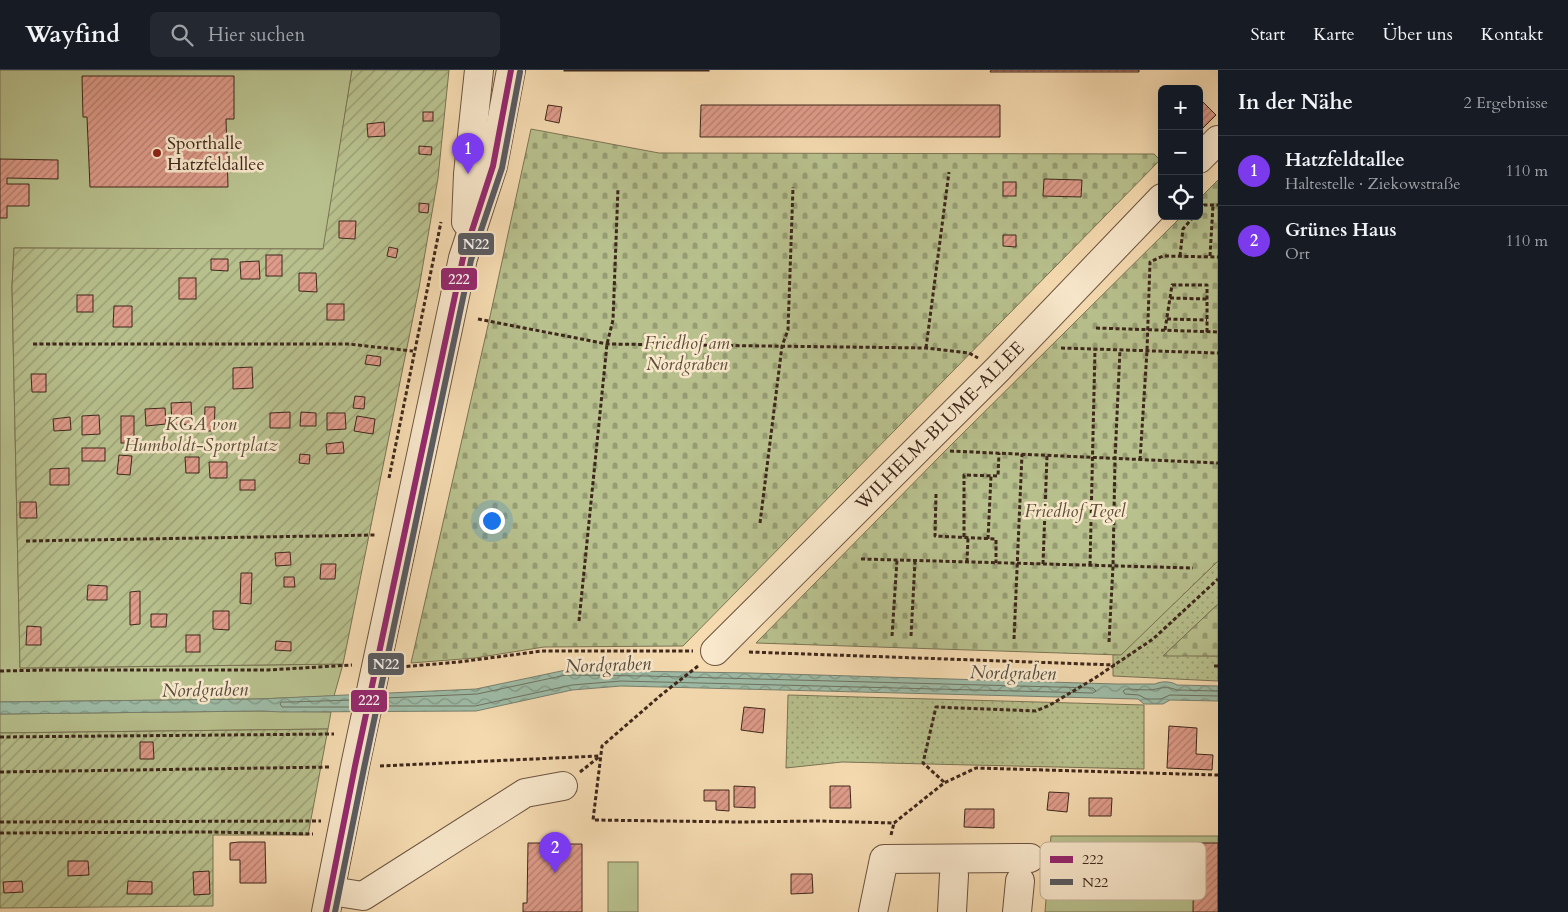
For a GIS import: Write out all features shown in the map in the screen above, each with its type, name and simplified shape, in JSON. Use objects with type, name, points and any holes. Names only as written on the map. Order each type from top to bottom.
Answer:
[{"type":"street","points":[[463,258],[468,174],[479,70]]},
{"type":"street","points":[[511,70],[494,166],[463,258],[362,673],[364,727],[329,902],[363,896],[525,793],[564,786]]},
{"type":"street","points":[[1203,155],[1218,140]]},
{"type":"street","name":"WILHELM-BLUME-ALLEE","points":[[708,658],[998,368],[1158,202]]},
{"type":"street","points":[[873,912],[884,859],[1025,869],[1017,912]]},
{"type":"street","points":[[952,912],[954,875]]},
{"type":"path","points":[[926,348],[949,172]]},
{"type":"path","points":[[760,523],[782,346],[788,330],[792,187]]},
{"type":"path","points":[[578,621],[607,344],[613,320],[618,188]]},
{"type":"path","points":[[1210,256],[1213,205]]},
{"type":"path","points":[[1203,206],[1218,206]]},
{"type":"path","points":[[388,483],[442,217]]},
{"type":"path","points":[[1180,256],[1183,229],[1191,220]]},
{"type":"path","points":[[1140,460],[1150,262],[1163,256],[1218,257]]},
{"type":"path","points":[[1165,330],[1172,285],[1207,285],[1207,332]]},
{"type":"path","points":[[1170,298],[1207,299]]},
{"type":"path","points":[[478,319],[607,344],[926,348],[969,353],[998,368]]},
{"type":"path","points":[[1167,319],[1207,320]]},
{"type":"path","points":[[1096,328],[1218,332]]},
{"type":"path","points":[[33,344],[348,344],[413,351]]},
{"type":"path","points":[[1061,348],[1218,353]]},
{"type":"path","points":[[1090,565],[1095,349]]},
{"type":"path","points":[[1109,642],[1113,566],[1114,458],[1120,350]]},
{"type":"path","points":[[915,451],[1218,463]]},
{"type":"path","points":[[967,562],[964,475],[998,476],[998,453]]},
{"type":"path","points":[[1014,639],[1022,454]]},
{"type":"path","points":[[1043,564],[1047,456]]},
{"type":"path","points":[[988,539],[991,476]]},
{"type":"path","points":[[936,494],[935,536],[996,539],[996,563]]},
{"type":"path","points":[[376,540],[378,531]]},
{"type":"path","points":[[26,542],[375,535]]},
{"type":"path","points":[[861,560],[1193,568]]},
{"type":"path","points":[[892,636],[897,560]]},
{"type":"path","points":[[911,636],[915,561]]},
{"type":"path","points":[[944,782],[923,763],[936,707],[1036,710],[1050,705],[1095,678],[1153,639],[1218,579]]},
{"type":"path","points":[[407,667],[542,651],[708,658]]},
{"type":"path","points":[[746,652],[1114,665]]},
{"type":"path","points":[[353,656],[362,673]]},
{"type":"path","points":[[708,658],[661,694],[602,746],[599,756],[593,820],[894,823],[944,782],[976,768],[1218,775]]},
{"type":"path","points":[[0,671],[268,670],[346,665]]},
{"type":"path","points":[[0,737],[334,734]]},
{"type":"path","points":[[0,772],[355,766],[599,756]]},
{"type":"path","points":[[0,822],[344,822]]},
{"type":"path","points":[[0,833],[209,832],[313,834]]},
{"type":"green space","points":[[0,70],[352,70],[324,249],[14,248],[12,287],[20,668],[343,664],[334,696],[259,699],[0,702]]},
{"type":"green space","name":"KGA von Humboldt-Sportplatz","points":[[352,70],[449,70],[438,178],[419,288],[343,664],[20,668],[12,287],[14,248],[323,249]]},
{"type":"green space","name":"Friedhof am Nordgraben","points":[[531,129],[659,153],[1154,154],[1158,158],[1158,162],[683,646],[544,647],[475,658],[411,663]]},
{"type":"green space","name":"Friedhof Tegel","points":[[1218,180],[1218,561],[1121,655],[756,643],[945,451],[1178,220],[1203,220],[1203,195]]},
{"type":"green space","points":[[1218,561],[1218,604],[1164,655],[1218,656],[1218,681],[1113,676],[1113,655],[1121,654]]},
{"type":"green space","points":[[1218,604],[1218,656],[1163,656]]},
{"type":"green space","points":[[788,695],[1144,705],[1144,769],[842,762],[786,768]]},
{"type":"green space","points":[[331,712],[328,729],[0,733],[0,714]]},
{"type":"green space","points":[[328,729],[308,835],[213,835],[213,906],[0,908],[0,733]]},
{"type":"green space","points":[[1051,836],[1218,836],[1218,912],[1045,912],[1046,900],[1206,900],[1206,842],[1051,842]]},
{"type":"green space","points":[[608,862],[638,862],[638,912],[608,912]]},
{"type":"water","points":[[566,670],[751,673],[1116,684],[1155,684],[1166,682],[1177,685],[1218,686],[1218,701],[1170,700],[1163,704],[1144,704],[1138,699],[621,686],[572,690],[476,711],[0,714],[0,702],[259,699],[476,689]]},
{"type":"building","points":[[709,70],[709,71],[564,71]]},
{"type":"building","points":[[991,70],[1139,70],[1139,72],[990,72]]},
{"type":"building","name":"Sporthalle Hatzfeldallee","points":[[82,76],[234,76],[234,119],[226,119],[228,187],[90,187],[87,117],[83,117]]},
{"type":"building","points":[[1203,102],[1216,115],[1203,128]]},
{"type":"building","points":[[548,105],[562,107],[559,123],[545,120]]},
{"type":"building","points":[[701,105],[1000,105],[1000,137],[700,137]]},
{"type":"building","points":[[423,112],[433,112],[433,121],[423,121]]},
{"type":"building","points":[[384,122],[385,136],[368,137],[367,124]]},
{"type":"building","points":[[419,146],[432,147],[431,155],[419,154]]},
{"type":"building","points":[[0,159],[58,160],[58,179],[7,178],[7,184],[29,184],[29,206],[7,206],[7,218],[0,218]]},
{"type":"building","points":[[1044,179],[1082,180],[1081,197],[1043,196]]},
{"type":"building","points":[[1003,182],[1016,182],[1016,196],[1003,196]]},
{"type":"building","points":[[419,203],[429,204],[428,213],[419,212]]},
{"type":"building","points":[[339,221],[356,221],[355,239],[339,238]]},
{"type":"building","points":[[1003,235],[1016,235],[1016,247],[1003,246]]},
{"type":"building","points":[[389,247],[398,249],[396,258],[387,256]]},
{"type":"building","points":[[266,255],[282,255],[282,276],[266,276]]},
{"type":"building","points":[[211,259],[228,259],[228,271],[211,270]]},
{"type":"building","points":[[259,261],[260,279],[241,279],[240,262]]},
{"type":"building","points":[[299,273],[316,273],[317,292],[299,291]]},
{"type":"building","points":[[179,278],[196,278],[196,299],[179,299]]},
{"type":"building","points":[[77,295],[93,295],[93,312],[77,312]]},
{"type":"building","points":[[327,304],[344,304],[344,320],[327,320]]},
{"type":"building","points":[[114,306],[132,306],[132,327],[113,327]]},
{"type":"building","points":[[367,355],[381,357],[380,366],[365,364]]},
{"type":"building","points":[[252,367],[253,388],[233,389],[233,368]]},
{"type":"building","points":[[31,374],[46,374],[46,392],[32,392]]},
{"type":"building","points":[[355,396],[365,397],[364,409],[353,408]]},
{"type":"building","points":[[191,402],[192,424],[172,425],[171,403]]},
{"type":"building","points":[[205,407],[215,407],[214,431],[204,431]]},
{"type":"building","points":[[165,408],[166,424],[146,426],[145,409]]},
{"type":"building","points":[[290,412],[290,428],[270,428],[270,413]]},
{"type":"building","points":[[301,412],[316,413],[316,426],[300,426]]},
{"type":"building","points":[[327,413],[345,413],[346,429],[327,430]]},
{"type":"building","points":[[99,415],[100,434],[82,435],[82,416]]},
{"type":"building","points":[[121,416],[134,416],[134,443],[121,443]]},
{"type":"building","points":[[357,416],[375,419],[373,434],[354,431]]},
{"type":"building","points":[[70,417],[71,430],[54,431],[53,419]]},
{"type":"building","points":[[343,442],[344,453],[327,454],[326,444]]},
{"type":"building","points":[[82,448],[105,448],[105,461],[82,461]]},
{"type":"building","points":[[300,454],[310,455],[309,464],[299,463]]},
{"type":"building","points":[[119,455],[132,456],[130,475],[117,474]]},
{"type":"building","points":[[185,457],[199,457],[199,473],[186,473]]},
{"type":"building","points":[[209,462],[227,462],[227,478],[210,478]]},
{"type":"building","points":[[69,468],[69,485],[50,485],[50,469]]},
{"type":"building","points":[[240,480],[255,480],[255,490],[240,490]]},
{"type":"building","points":[[20,502],[36,502],[37,518],[20,518]]},
{"type":"building","points":[[290,552],[291,565],[276,566],[275,553]]},
{"type":"building","points":[[321,564],[336,564],[335,579],[320,579]]},
{"type":"building","points":[[241,573],[252,573],[251,604],[240,603]]},
{"type":"building","points":[[284,577],[294,577],[295,587],[284,587]]},
{"type":"building","points":[[88,585],[107,586],[107,600],[87,600]]},
{"type":"building","points":[[140,591],[140,624],[130,625],[130,592]]},
{"type":"building","points":[[213,611],[229,611],[229,630],[213,629]]},
{"type":"building","points":[[151,614],[167,614],[166,627],[151,627]]},
{"type":"building","points":[[27,626],[41,627],[41,645],[26,645]]},
{"type":"building","points":[[186,635],[200,635],[200,652],[186,652]]},
{"type":"building","points":[[276,641],[291,642],[291,651],[275,650]]},
{"type":"building","points":[[744,707],[765,709],[763,733],[741,730]]},
{"type":"building","points":[[1169,726],[1197,728],[1196,754],[1213,755],[1212,770],[1167,768]]},
{"type":"building","points":[[140,742],[153,742],[154,759],[140,759]]},
{"type":"building","points":[[734,786],[755,787],[755,808],[734,807]]},
{"type":"building","points":[[830,786],[850,786],[851,808],[830,808]]},
{"type":"building","points":[[704,790],[729,790],[729,811],[716,810],[716,801],[704,801]]},
{"type":"building","points":[[1049,792],[1069,793],[1067,812],[1047,810]]},
{"type":"building","points":[[1089,798],[1112,798],[1111,816],[1089,816]]},
{"type":"building","points":[[965,809],[994,809],[994,828],[964,827]]},
{"type":"building","points":[[548,841],[561,841],[561,844],[582,844],[582,912],[523,912],[523,903],[527,903],[528,843],[548,843]]},
{"type":"building","points":[[265,842],[266,883],[240,883],[240,860],[230,860],[230,843]]},
{"type":"building","points":[[1206,843],[1218,843],[1218,912],[1193,912],[1193,900],[1206,900]]},
{"type":"building","points":[[68,861],[88,861],[89,875],[68,876]]},
{"type":"building","points":[[209,871],[210,894],[194,895],[193,872]]},
{"type":"building","points":[[791,874],[812,874],[813,893],[791,894]]},
{"type":"building","points":[[22,881],[23,892],[4,893],[3,882]]},
{"type":"building","points":[[128,881],[152,882],[152,894],[127,894]]},
{"type":"transit line","name":"222","points":[[326,912],[355,766],[463,258],[493,166],[511,70]]},
{"type":"transit line","name":"N22","points":[[335,912],[471,260],[502,168],[520,72]]},
{"type":"place","name":"Sporthalle Hatzfeldallee","points":[[157,153]]},
{"type":"place","name":"Hatzfeldtallee","points":[[468,174]]},
{"type":"place","name":"Grünes Haus","points":[[555,873]]},
{"type":"water label","name":"Nordgraben","points":[[608,665]]},
{"type":"water label","name":"Nordgraben","points":[[1013,673]]},
{"type":"water label","name":"Nordgraben","points":[[205,690]]}]
